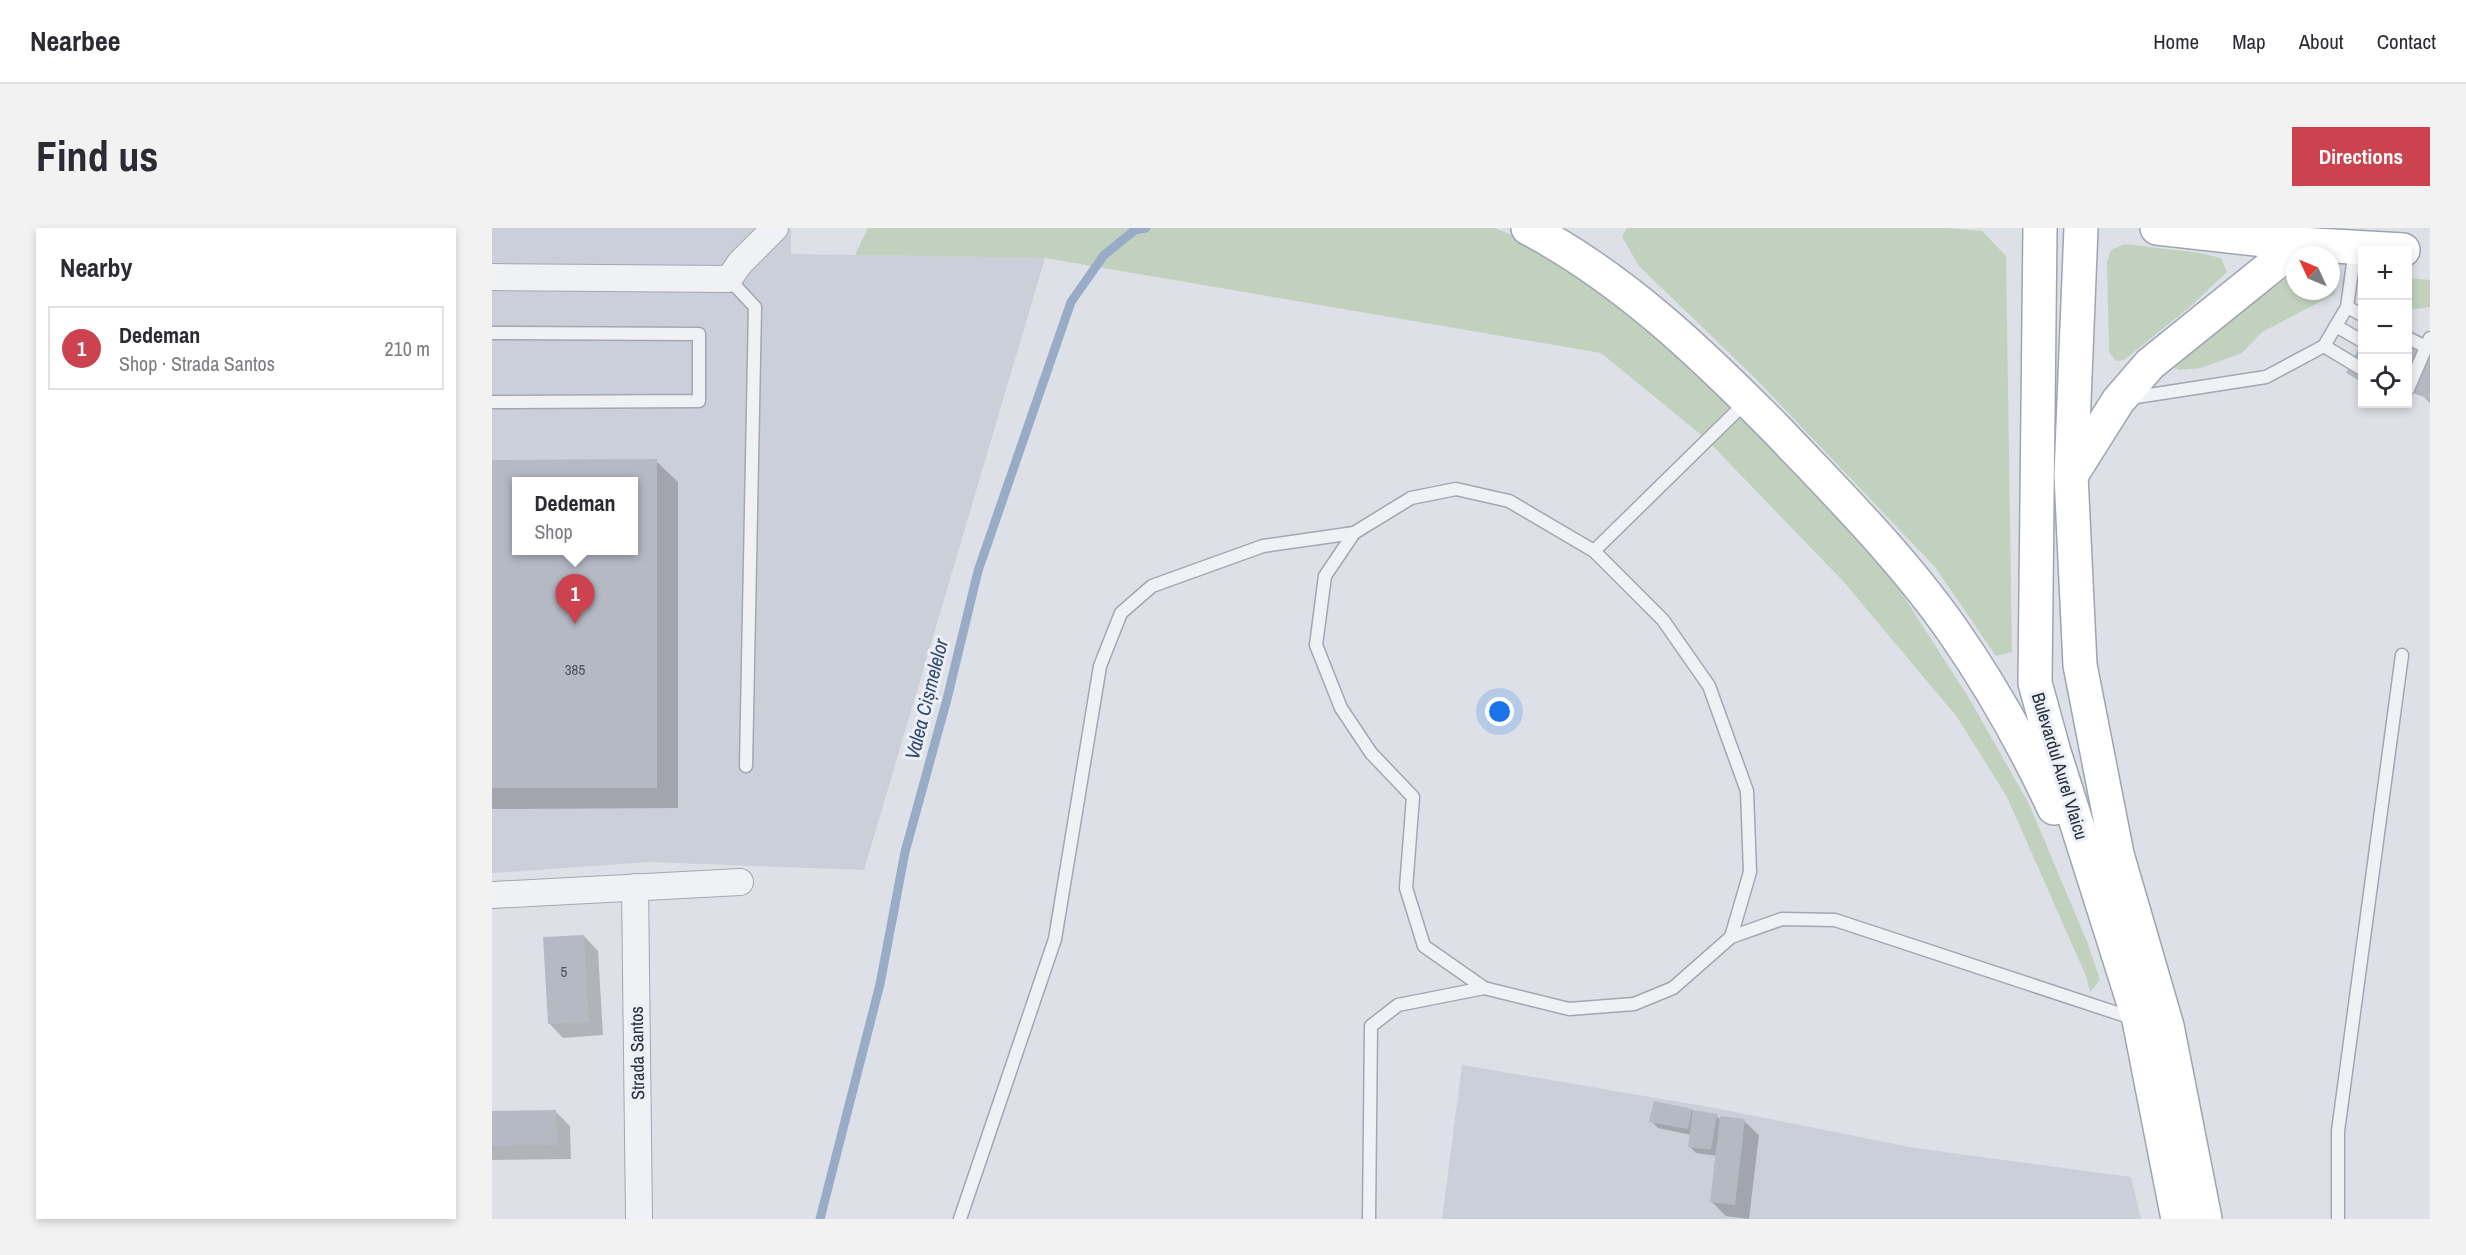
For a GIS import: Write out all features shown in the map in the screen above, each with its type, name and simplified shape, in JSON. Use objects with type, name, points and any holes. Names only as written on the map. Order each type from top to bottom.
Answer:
[{"type":"main road","points":[[1528,228],[1599,270],[1653,312],[1748,400],[1895,556],[1952,630],[2001,704],[2038,775],[2113,935]]},
{"type":"main road","name":"Bulevardul Aurel Vlaicu","points":[[2040,228],[2035,683],[2054,752],[2139,1020],[2178,1219]]},
{"type":"main road","name":"Bulevardul Aurel Vlaicu","points":[[2081,228],[2071,475],[2080,665],[2117,854],[2167,1026],[2205,1219]]},
{"type":"main road","points":[[2157,228],[2358,248]]},
{"type":"main road","points":[[2071,475],[2118,401],[2150,364],[2299,243]]},
{"type":"main road","points":[[2412,251],[2430,252]]},
{"type":"street","points":[[492,278],[729,279],[740,263],[775,228]]},
{"type":"street","points":[[492,895],[740,882]]},
{"type":"street","name":"Strada Santos","points":[[635,887],[639,1219]]},
{"type":"lane","points":[[2118,401],[2266,377],[2324,346],[2347,307],[2355,248]]},
{"type":"lane","points":[[729,279],[755,307],[746,766]]},
{"type":"lane","points":[[2347,307],[2358,313]]},
{"type":"lane","points":[[2336,326],[2358,339]]},
{"type":"lane","points":[[492,333],[699,334],[699,400],[492,402]]},
{"type":"lane","points":[[2412,339],[2428,342],[2412,368]]},
{"type":"lane","points":[[2324,346],[2358,367]]},
{"type":"lane","points":[[1594,551],[1748,400]]},
{"type":"lane","points":[[960,1219],[1055,939],[1100,666],[1121,613],[1152,586],[1263,546],[1354,533],[1411,498],[1456,489],[1509,501],[1594,551],[1663,620],[1709,686],[1747,791],[1750,872],[1731,937]]},
{"type":"lane","points":[[1354,533],[1325,576],[1316,645],[1341,708],[1371,753],[1413,797],[1406,888],[1424,946],[1484,988],[1569,1009],[1634,1004],[1673,988],[1731,937],[1782,920],[1835,920],[2139,1020]]},
{"type":"lane","points":[[2338,1219],[2338,1131],[2402,655]]},
{"type":"lane","points":[[1369,1219],[1371,1026],[1398,1005],[1484,988]]},
{"type":"shaded area","points":[[492,228],[791,228],[791,254],[1045,258],[864,870],[649,862],[492,873]]},
{"type":"shaded area","points":[[1462,1065],[1715,1108],[1915,1148],[2131,1177],[2141,1219],[1442,1219]]},
{"type":"green space","points":[[868,228],[1495,228],[1516,237],[1635,317],[1738,410],[1876,553],[1970,700],[2029,804],[2088,944],[2100,980],[2090,992],[2086,976],[2007,797],[1957,717],[1843,581],[1705,438],[1601,353],[1045,258],[855,255]]},
{"type":"green space","points":[[1627,228],[1947,228],[1982,231],[2006,256],[2012,652],[1996,656],[1935,567],[1754,377],[1639,266],[1622,237]]},
{"type":"green space","points":[[2125,244],[2200,253],[2221,258],[2227,272],[2192,305],[2124,360],[2116,361],[2109,352],[2107,262],[2111,250]]},
{"type":"green space","points":[[2412,278],[2430,280],[2430,307],[2412,309]]},
{"type":"green space","points":[[2285,279],[2286,300],[2323,300],[2262,332],[2242,353],[2201,368],[2180,370],[2171,367],[2181,356]]},
{"type":"building","points":[[2412,348],[2430,359],[2430,400],[2412,390]]},
{"type":"building","points":[[2358,349],[2358,380],[2346,373]]},
{"type":"building","points":[[657,459],[657,788],[492,788],[492,460]]},
{"type":"building","points":[[584,935],[589,1022],[548,1024],[543,937]]},
{"type":"building","points":[[1654,1101],[1692,1109],[1688,1129],[1649,1122]]},
{"type":"building","points":[[556,1110],[557,1145],[492,1146],[492,1111]]},
{"type":"building","points":[[1693,1110],[1717,1114],[1711,1150],[1688,1147]]},
{"type":"building","points":[[1720,1116],[1745,1119],[1735,1205],[1710,1202]]},
{"type":"waterway","name":"Valea Cișmelelor","points":[[820,1219],[880,984],[905,852],[947,699],[978,571],[1071,302],[1104,255],[1135,230],[1146,228]]},
{"type":"place","name":"Dedeman","points":[[575,624]]}]
